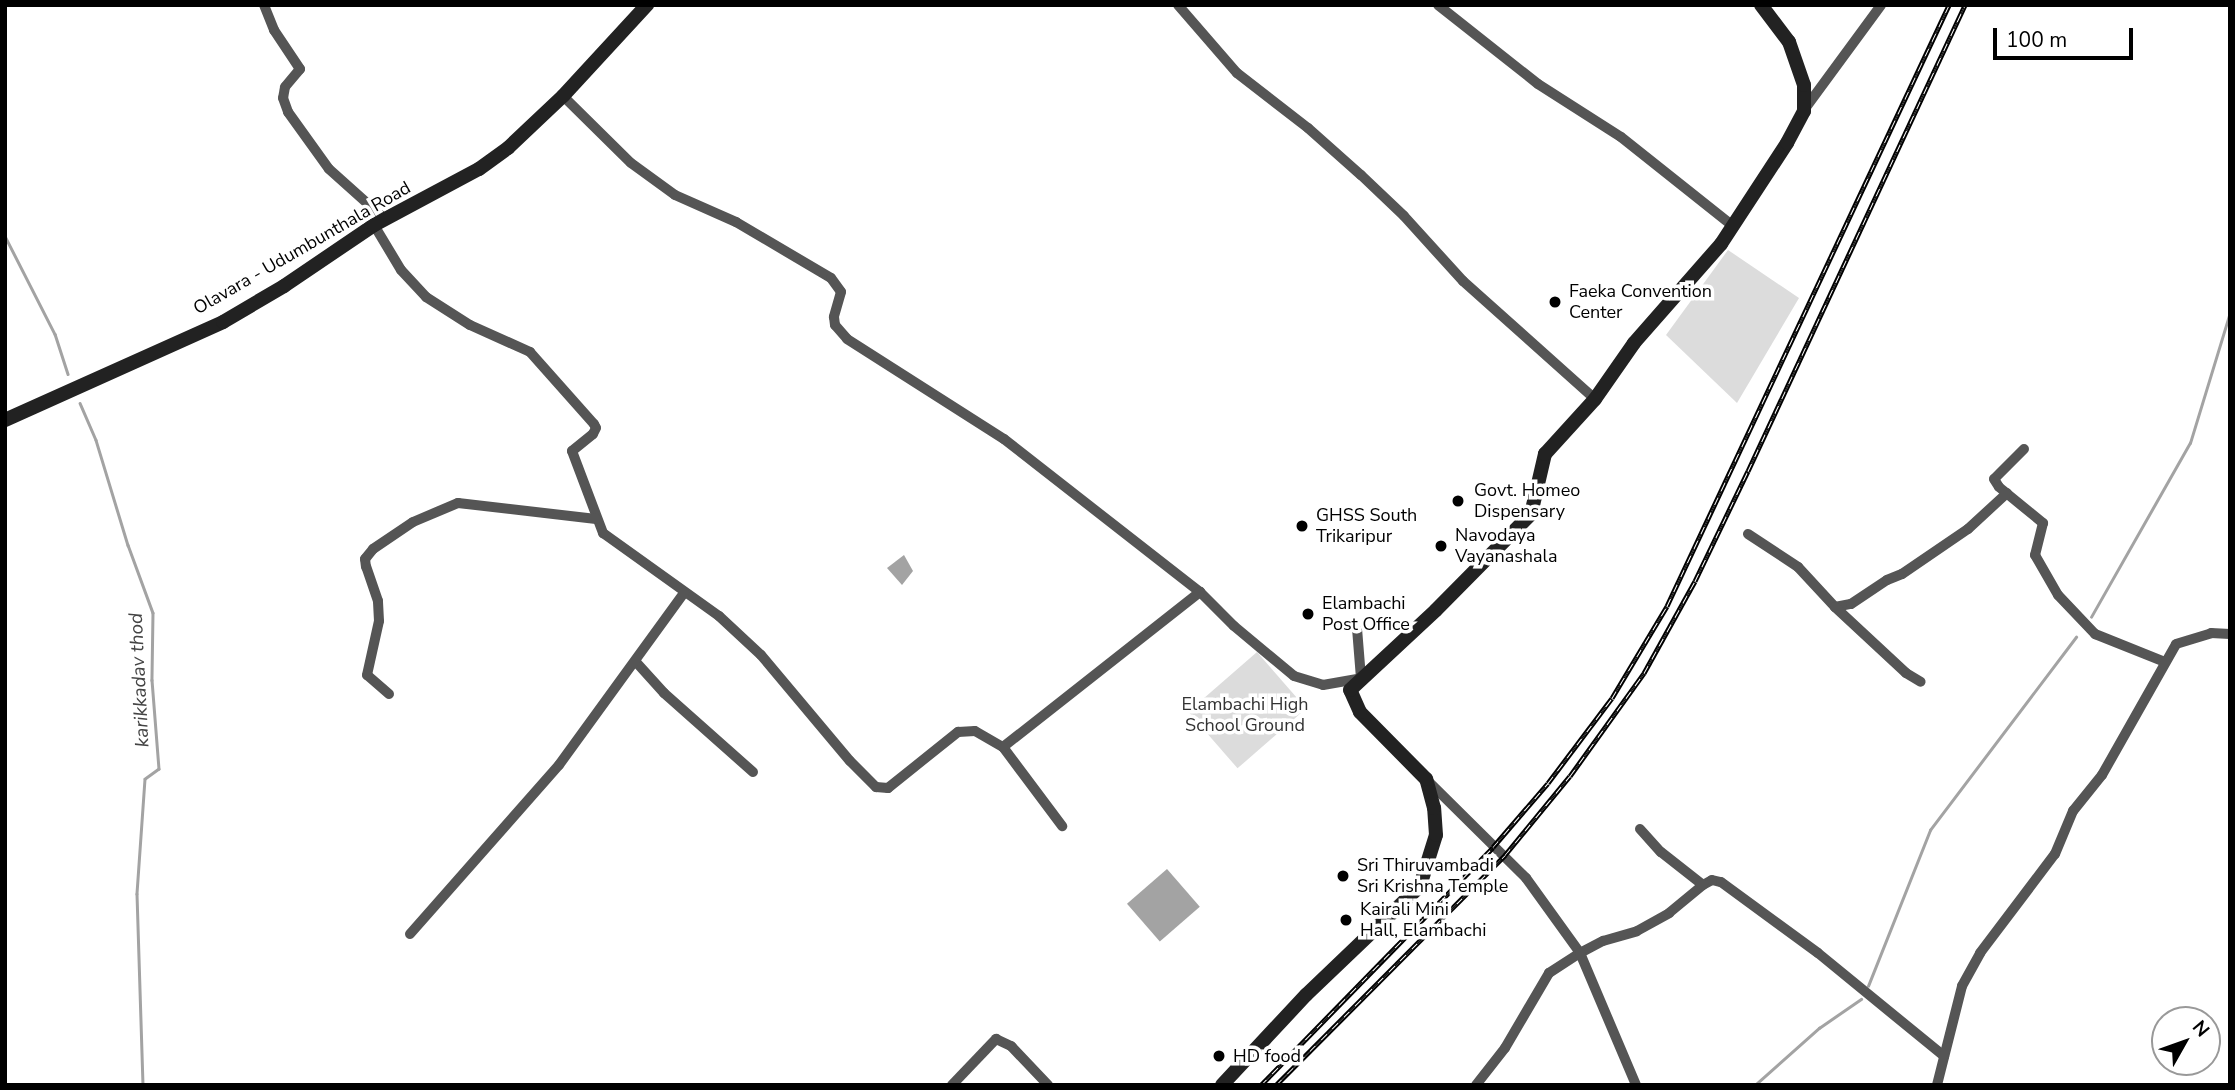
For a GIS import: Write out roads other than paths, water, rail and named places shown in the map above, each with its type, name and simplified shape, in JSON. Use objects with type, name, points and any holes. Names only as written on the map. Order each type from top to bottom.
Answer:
[{"type":"main road","name":"Olavara - Udumbunthala Road","points":[[5,420],[223,322],[380,223],[489,162],[508,148],[562,96],[648,5]]},
{"type":"main road","points":[[1222,1085],[1306,995],[1420,886],[1436,835],[1434,808],[1426,779],[1360,712],[1350,690],[1436,610],[1531,514],[1545,454],[1595,399],[1634,343],[1721,244],[1787,143],[1804,111],[1804,85],[1789,42],[1761,5]]},
{"type":"street","points":[[264,5],[274,30],[300,69],[285,87],[283,99],[288,112],[329,169],[380,223],[401,270],[426,297],[470,325],[530,352],[594,424],[596,428],[593,434],[572,451],[603,533],[719,616],[761,655],[850,761],[876,787],[888,788],[958,732],[975,731],[1003,747],[1062,826]]},
{"type":"street","points":[[1178,5],[1237,73],[1308,128],[1361,175],[1404,216],[1463,281],[1595,399]]},
{"type":"street","points":[[1438,5],[1545,89],[1580,108],[1621,137],[1733,226]]},
{"type":"street","points":[[1804,111],[1881,5]]},
{"type":"street","points":[[562,96],[631,163],[675,195],[736,222],[831,278],[841,292],[834,317],[835,325],[847,340],[1004,439],[1200,592],[1234,626],[1294,676],[1323,685],[1361,678],[1357,628]]},
{"type":"street","points":[[2024,449],[1994,479],[2043,523],[2035,555],[2058,595],[2095,634],[2165,662]]},
{"type":"street","points":[[1835,607],[1851,604],[1887,580],[1902,574],[1968,529],[2007,493]]},
{"type":"street","points":[[389,694],[367,675],[379,621],[377,601],[365,559],[373,549],[413,522],[458,503],[596,519]]},
{"type":"street","points":[[1748,534],[1798,567],[1835,607],[1906,673],[1921,682]]},
{"type":"street","points":[[1003,747],[1200,592]]},
{"type":"street","points":[[410,934],[559,765],[684,593]]},
{"type":"street","points":[[1937,1085],[1962,986],[1980,953],[2055,854],[2073,811],[2102,775],[2176,644],[2211,633],[2230,634]]},
{"type":"street","points":[[636,662],[664,694],[753,772]]},
{"type":"street","points":[[1426,779],[1526,878],[1580,953],[1636,1085]]},
{"type":"street","points":[[1640,829],[1661,852],[1703,885]]},
{"type":"street","points":[[1476,1085],[1504,1048],[1549,973],[1603,941],[1637,931],[1669,913],[1712,880],[1721,882],[1818,953],[1944,1056]]},
{"type":"street","points":[[952,1085],[996,1039],[1010,1046],[1048,1085]]},
{"type":"waterway","name":"karikkadav thod","points":[[5,236],[55,334],[68,374]]},
{"type":"waterway","points":[[2091,617],[2190,443],[2230,312]]},
{"type":"waterway","name":"karikkadav thod","points":[[80,403],[96,440],[128,545],[153,613],[152,680],[159,769],[145,779],[137,894],[143,1085]]},
{"type":"waterway","points":[[1868,986],[1930,830],[2076,637]]},
{"type":"waterway","points":[[1755,1085],[1819,1028],[1861,999]]},
{"type":"railway","points":[[1261,1085],[1493,847],[1548,783],[1612,698],[1667,606],[1949,5]]},
{"type":"railway","points":[[1276,1085],[1505,855],[1570,776],[1644,673],[1695,581],[1748,471],[1965,5]]},
{"type":"place","name":"Faeka Convention Center","points":[[1555,302]]},
{"type":"place","name":"Govt. Homeo Dispensary","points":[[1458,501]]},
{"type":"place","name":"GHSS South Trikaripur","points":[[1302,526]]},
{"type":"place","name":"Navodaya Vayanashala","points":[[1441,546]]},
{"type":"place","name":"Elambachi Post Office","points":[[1308,614]]},
{"type":"place","name":"Sri Thiruvambadi Sri Krishna Temple","points":[[1343,876]]},
{"type":"place","name":"Kairali Mini Hall, Elambachi","points":[[1346,920]]},
{"type":"place","name":"HD food","points":[[1219,1056]]},
{"type":"park label","name":"Elambachi High School Ground","points":[[1245,715]]}]
